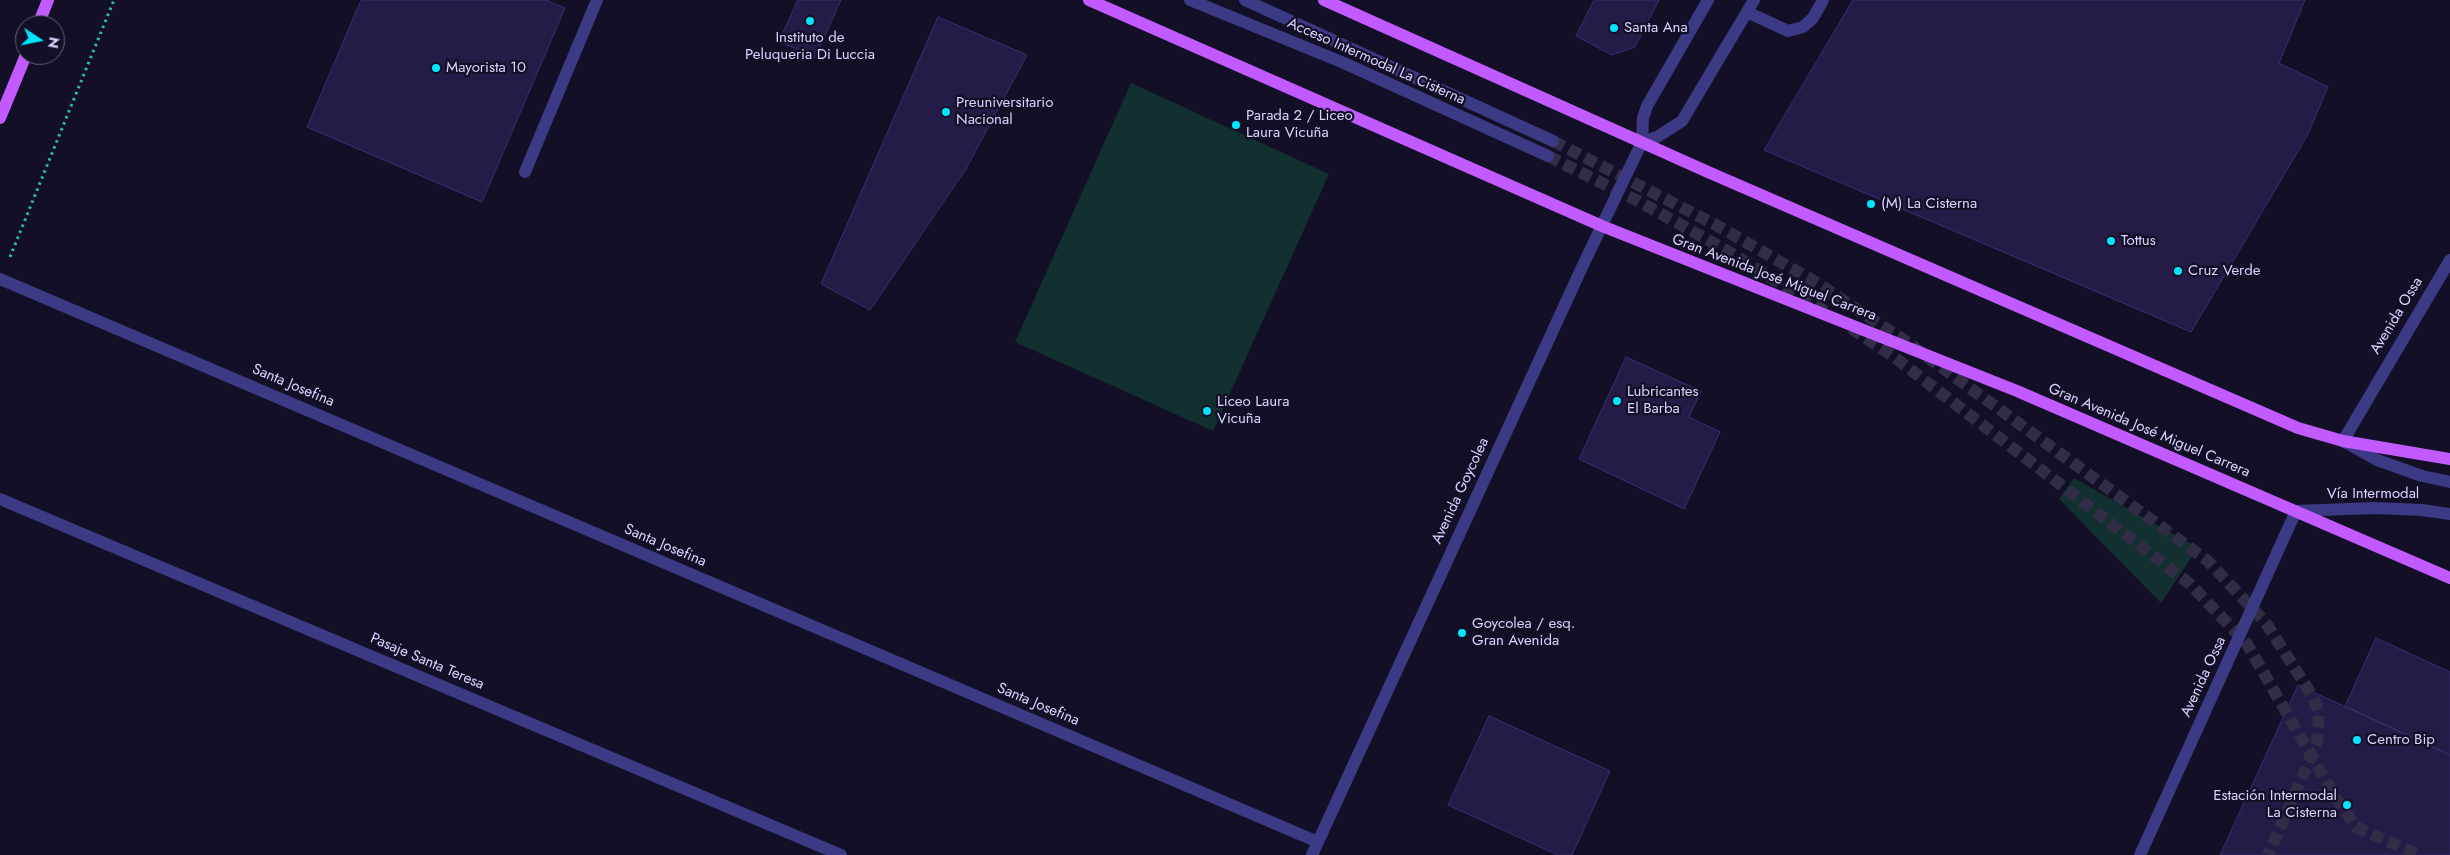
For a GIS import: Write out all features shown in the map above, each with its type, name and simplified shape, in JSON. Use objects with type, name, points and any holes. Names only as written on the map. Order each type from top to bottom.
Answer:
[{"type":"main road","points":[[42,15],[48,0]]},
{"type":"main road","name":"Gran Avenida José Miguel Carrera","points":[[1089,0],[1602,226],[2017,391],[2450,578]]},
{"type":"main road","points":[[1324,0],[1642,142],[2289,424],[2343,441],[2450,459]]},
{"type":"main road","points":[[0,118],[22,65]]},
{"type":"street","points":[[525,172],[597,0]]},
{"type":"street","name":"Acceso Intermodal La Cisterna","points":[[1190,0],[1344,63],[1548,156]]},
{"type":"street","points":[[1245,0],[1553,141]]},
{"type":"street","name":"Avenida Goycolea","points":[[1312,855],[1642,142],[1643,118],[1647,106],[1708,0]]},
{"type":"street","points":[[1642,142],[1658,137],[1682,121],[1754,0]]},
{"type":"street","points":[[1747,12],[1788,31],[1803,27],[1813,18],[1823,0]]},
{"type":"street","name":"Avenida Ossa","points":[[2343,441],[2450,260]]},
{"type":"street","name":"Santa Josefina","points":[[0,279],[1318,842]]},
{"type":"street","name":"Vía Intermodal","points":[[2343,441],[2377,460],[2422,476],[2450,482]]},
{"type":"street","name":"Pasaje Santa Teresa","points":[[0,499],[841,855]]},
{"type":"street","name":"Vía Intermodal","points":[[2296,512],[2374,508],[2422,510],[2450,514]]},
{"type":"street","name":"Avenida Ossa","points":[[2140,855],[2296,512]]},
{"type":"path","points":[[0,279],[114,0]]},
{"type":"green space","points":[[1131,83],[1329,174],[1213,431],[1015,342]]},
{"type":"green space","points":[[2074,478],[2198,548],[2161,603],[2059,499]]},
{"type":"building","name":"Mayorista 10","points":[[361,0],[546,0],[565,8],[482,202],[307,127]]},
{"type":"building","name":"Instituto de Peluqueria Di Luccia","points":[[798,0],[841,0],[815,58],[779,41]]},
{"type":"building","points":[[1594,0],[1659,0],[1635,47],[1612,55],[1576,36]]},
{"type":"building","name":"Tottus","points":[[1853,0],[2305,0],[2279,63],[2328,87],[2307,136],[2191,332],[1764,150]]},
{"type":"building","name":"Preuniversitario Nacional","points":[[938,17],[1027,55],[966,169],[870,310],[821,284]]},
{"type":"building","points":[[1626,357],[1701,391],[1689,417],[1720,432],[1684,509],[1579,459]]},
{"type":"building","points":[[2376,638],[2450,672],[2450,755],[2345,706]]},
{"type":"building","name":"Estación Intermodal La Cisterna","points":[[2298,685],[2450,755],[2450,855],[2220,855]]},
{"type":"building","points":[[1489,716],[1610,771],[1572,855],[1558,855],[1448,805]]},
{"type":"tunnel","points":[[1553,141],[1716,225],[1812,280],[1904,340],[2208,561],[2266,623],[2313,697],[2319,713],[2317,743],[2268,855]]},
{"type":"tunnel","points":[[1548,156],[1638,201],[1726,250],[1828,313]]},
{"type":"tunnel","points":[[1851,328],[1894,357],[2190,584],[2247,644],[2334,795],[2356,827],[2419,855]]},
{"type":"place","name":"Instituto de Peluqueria Di Luccia","points":[[810,21]]},
{"type":"place","name":"Santa Ana","points":[[1614,28]]},
{"type":"place","name":"Mayorista 10","points":[[436,68]]},
{"type":"place","name":"Preuniversitario Nacional","points":[[946,112]]},
{"type":"place","name":"Parada 2 / Liceo Laura Vicuña","points":[[1236,125]]},
{"type":"place","name":"(M) La Cisterna","points":[[1871,204]]},
{"type":"place","name":"Tottus","points":[[2111,241]]},
{"type":"place","name":"Cruz Verde","points":[[2178,271]]},
{"type":"place","name":"Lubricantes El Barba","points":[[1617,401]]},
{"type":"place","name":"Liceo Laura Vicuña","points":[[1207,411]]},
{"type":"place","name":"Goycolea / esq. Gran Avenida","points":[[1462,633]]},
{"type":"place","name":"Centro Bip","points":[[2357,740]]},
{"type":"place","name":"Estación Intermodal La Cisterna","points":[[2347,805]]}]
